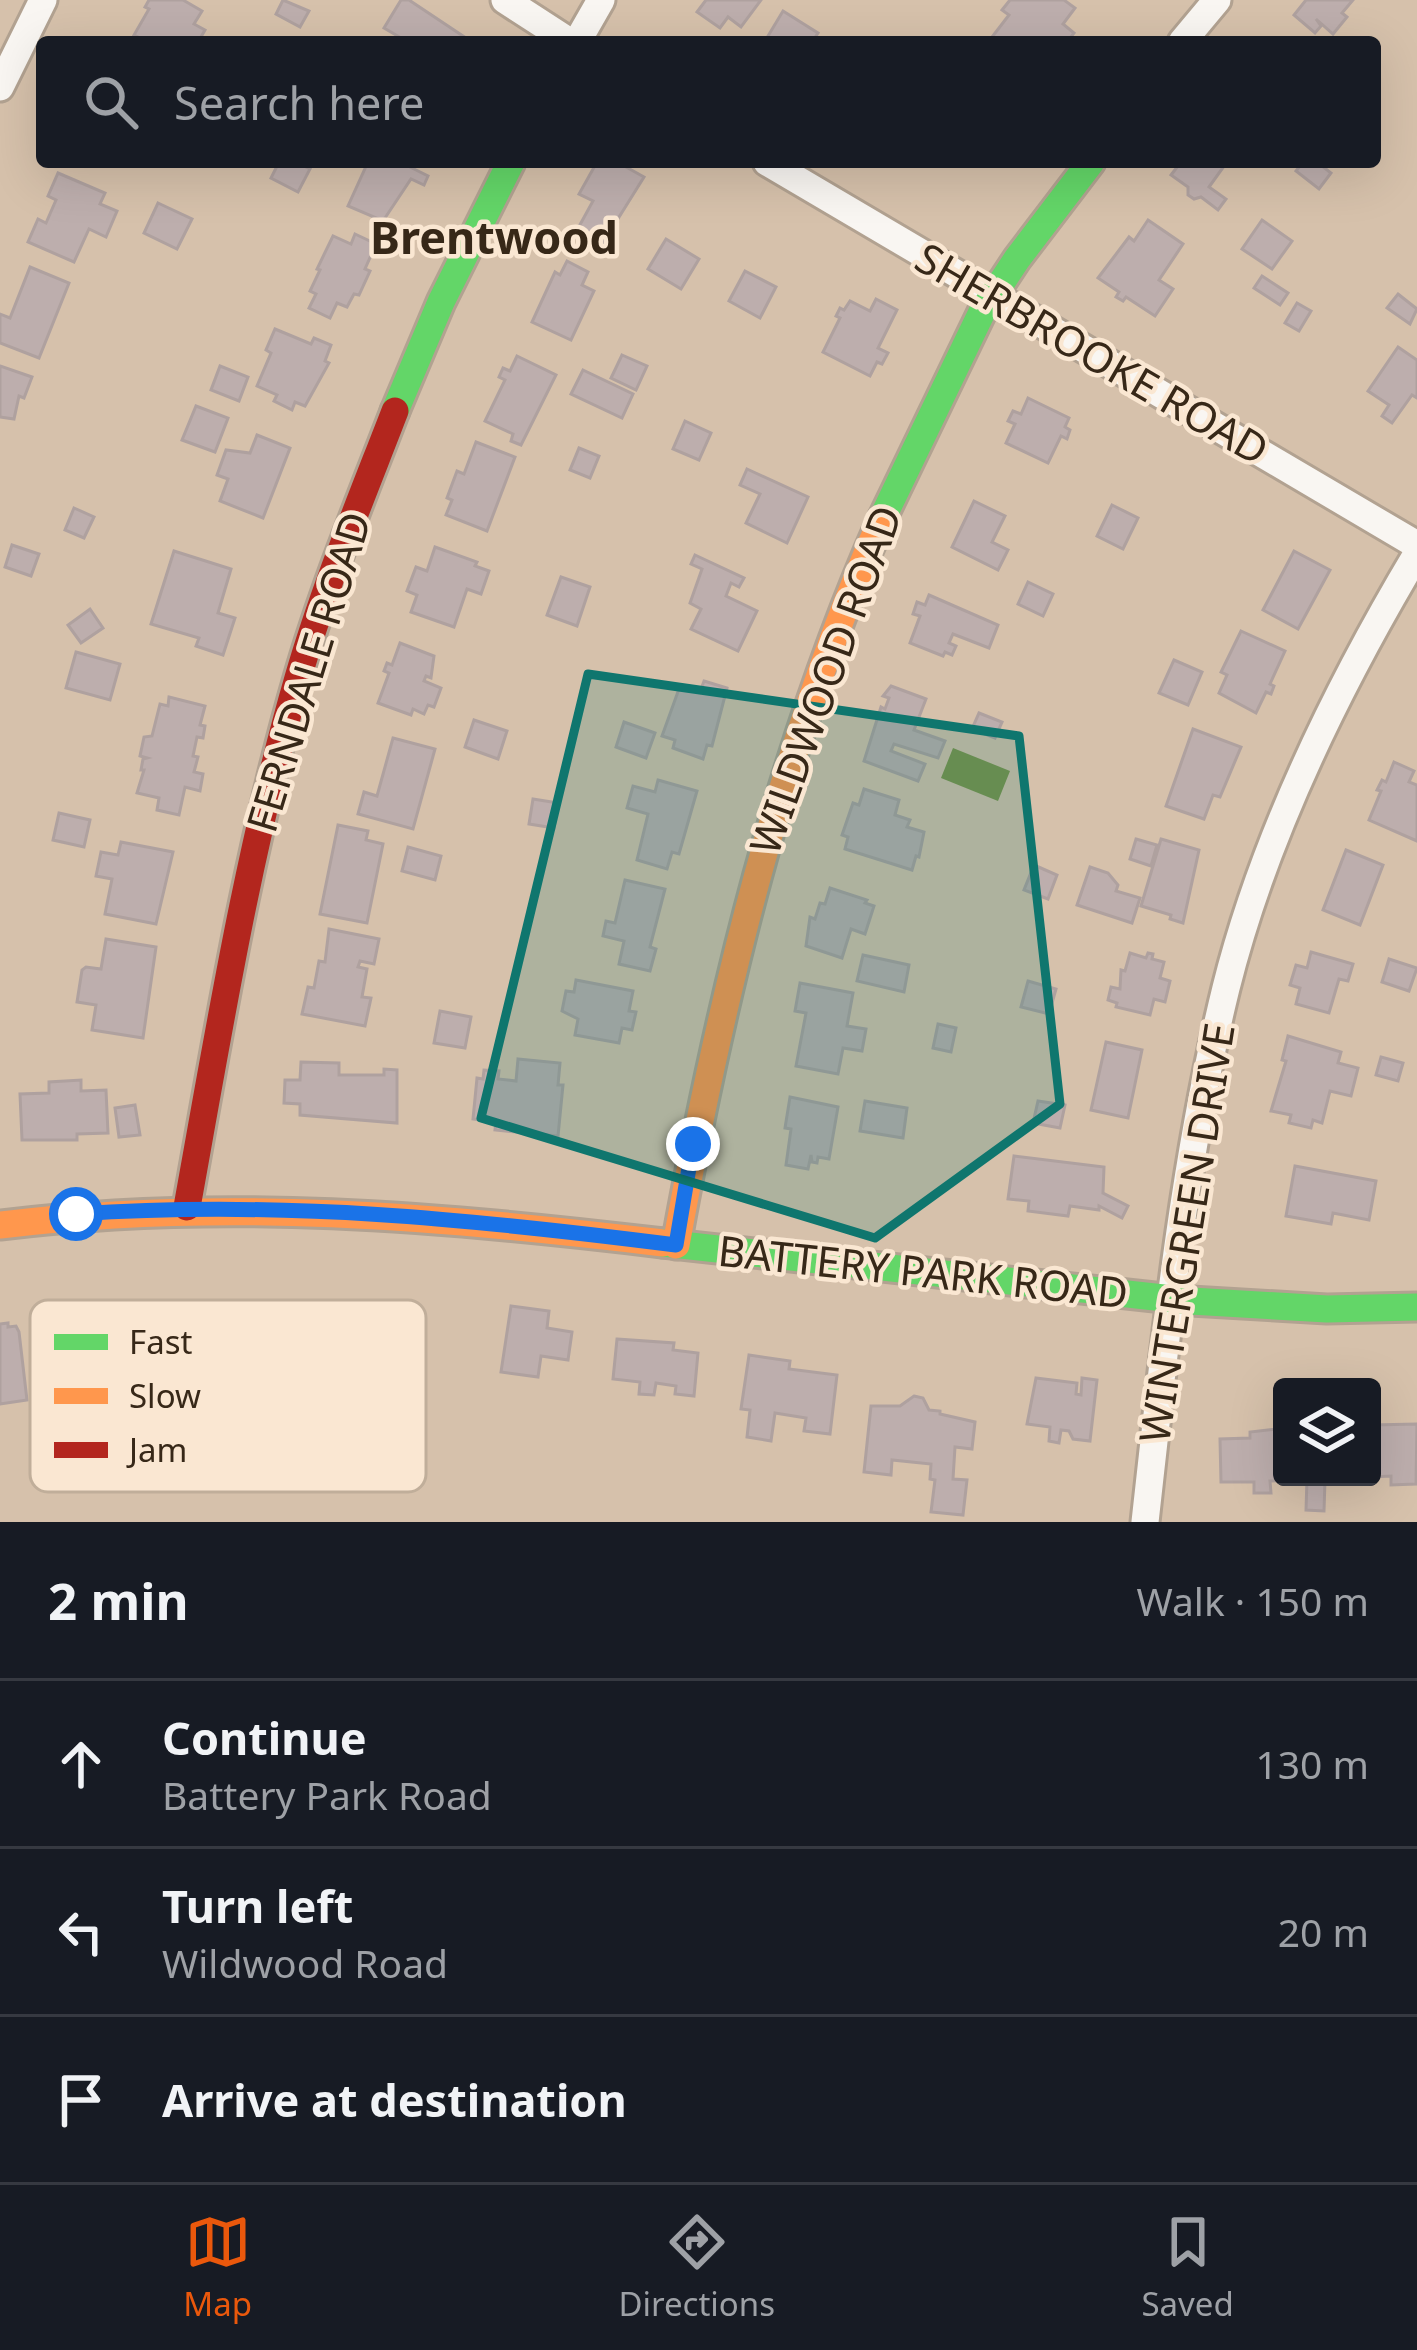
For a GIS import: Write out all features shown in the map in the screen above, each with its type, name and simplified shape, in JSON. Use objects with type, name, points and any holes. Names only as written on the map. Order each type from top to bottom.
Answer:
[{"type":"street","points":[[0,87],[43,0]]},
{"type":"street","points":[[505,0],[564,36]]},
{"type":"street","points":[[578,36],[602,0]]},
{"type":"street","points":[[1187,36],[1217,0]]},
{"type":"street","name":"FERNDALE ROAD","points":[[187,1207],[239,927],[297,679],[378,451],[508,168]]},
{"type":"street","name":"SHERBROOKE ROAD","points":[[777,168],[1417,549]]},
{"type":"street","name":"WILDWOOD ROAD","points":[[676,1245],[732,964],[803,720],[866,550],[992,295],[1087,168]]},
{"type":"street","name":"WINTERGREEN DRIVE","points":[[1145,1522],[1194,1136],[1227,985],[1259,884],[1346,682],[1417,549]]},
{"type":"street","name":"BATTERY PARK ROAD","points":[[0,1226],[76,1214],[187,1207],[337,1210],[471,1220],[1172,1299],[1324,1309],[1417,1306]]},
{"type":"highlighted area","points":[[588,674],[1019,736],[1060,1104],[875,1238],[481,1118]]},
{"type":"shaded area","points":[[953,748],[1010,771],[998,801],[941,778]]},
{"type":"building","points":[[149,0],[183,0],[202,11],[194,24],[205,30],[202,36],[136,36],[149,9],[145,7]]},
{"type":"building","points":[[283,0],[309,11],[300,27],[276,14]]},
{"type":"building","points":[[401,0],[409,0],[463,36],[398,36],[384,28]]},
{"type":"building","points":[[706,0],[761,0],[741,27],[728,17],[720,28],[697,12]]},
{"type":"building","points":[[1010,0],[1064,0],[1075,8],[1063,24],[1074,33],[993,36],[1009,15],[1002,10]]},
{"type":"building","points":[[1306,0],[1353,0],[1333,34],[1316,19],[1321,26],[1315,33],[1294,15]]},
{"type":"building","points":[[783,11],[818,33],[816,36],[768,36]]},
{"type":"building","points":[[276,168],[310,169],[298,192],[271,178]]},
{"type":"building","points":[[365,168],[412,168],[428,176],[424,185],[411,179],[383,221],[348,206]]},
{"type":"building","points":[[594,168],[628,168],[644,177],[601,246],[576,232],[593,201],[579,194]]},
{"type":"building","points":[[1176,168],[1223,168],[1209,187],[1226,199],[1218,210],[1201,197],[1188,195],[1188,187],[1171,175]]},
{"type":"building","points":[[1325,168],[1331,173],[1319,189],[1296,171]]},
{"type":"building","points":[[58,173],[105,193],[100,204],[117,211],[106,237],[89,229],[74,262],[28,242],[38,219],[46,223],[56,200],[48,196]]},
{"type":"building","points":[[158,203],[192,219],[177,249],[144,233]]},
{"type":"building","points":[[1148,220],[1183,244],[1159,280],[1173,289],[1155,316],[1126,297],[1123,301],[1116,297],[1119,292],[1098,278]]},
{"type":"building","points":[[1262,220],[1292,241],[1272,269],[1242,249]]},
{"type":"building","points":[[355,234],[376,244],[365,269],[370,271],[359,295],[354,294],[347,307],[337,303],[330,318],[309,308],[316,294],[310,291],[333,236],[351,244]]},
{"type":"building","points":[[666,239],[699,259],[681,289],[648,269]]},
{"type":"building","points":[[567,261],[588,272],[582,285],[594,291],[571,340],[532,322],[555,272],[560,275]]},
{"type":"building","points":[[30,267],[69,283],[39,358],[0,343],[0,314],[10,318]]},
{"type":"building","points":[[745,271],[776,287],[760,318],[729,301]]},
{"type":"building","points":[[1262,276],[1288,293],[1280,305],[1254,288]]},
{"type":"building","points":[[1398,294],[1417,309],[1410,324],[1387,308]]},
{"type":"building","points":[[876,299],[897,310],[878,348],[888,353],[870,376],[823,352],[840,318],[836,316],[840,308],[844,310],[850,301],[870,311]]},
{"type":"building","points":[[1297,303],[1311,311],[1299,331],[1285,323]]},
{"type":"building","points":[[275,329],[311,344],[314,338],[331,345],[325,361],[329,363],[305,406],[295,402],[292,410],[274,401],[277,395],[257,386]]},
{"type":"building","points":[[1398,347],[1417,360],[1417,398],[1412,395],[1392,423],[1382,416],[1389,405],[1368,391]]},
{"type":"building","points":[[622,355],[647,366],[636,390],[611,378]]},
{"type":"building","points":[[517,356],[556,375],[521,445],[511,441],[513,434],[485,421],[505,380],[499,377],[503,368],[510,371]]},
{"type":"building","points":[[0,366],[32,377],[24,398],[19,396],[14,419],[0,417]]},
{"type":"building","points":[[220,366],[248,377],[239,401],[211,390]]},
{"type":"building","points":[[583,370],[633,394],[622,418],[571,394]]},
{"type":"building","points":[[1028,398],[1069,418],[1067,439],[1061,436],[1048,463],[1006,443],[1015,424],[1008,421],[1013,411],[1021,414]]},
{"type":"building","points":[[196,406],[228,418],[215,452],[182,440]]},
{"type":"building","points":[[685,421],[711,433],[699,460],[673,449]]},
{"type":"building","points":[[257,435],[290,448],[263,518],[220,501],[228,479],[217,475],[226,450],[250,453]]},
{"type":"building","points":[[476,442],[515,457],[487,531],[446,515],[457,471],[464,474]]},
{"type":"building","points":[[579,448],[599,456],[590,478],[570,470]]},
{"type":"building","points":[[747,469],[808,497],[787,543],[746,523],[760,494],[740,485]]},
{"type":"building","points":[[974,501],[1005,516],[992,542],[1008,550],[998,570],[952,547]]},
{"type":"building","points":[[1112,505],[1138,518],[1123,549],[1097,536]]},
{"type":"building","points":[[74,508],[94,517],[84,538],[65,530]]},
{"type":"building","points":[[12,545],[39,554],[31,576],[5,567]]},
{"type":"building","points":[[435,547],[489,571],[481,594],[467,589],[454,627],[411,612],[417,595],[407,591],[416,567],[427,571]]},
{"type":"building","points":[[174,551],[231,569],[218,613],[235,618],[223,655],[196,646],[199,638],[151,624]]},
{"type":"building","points":[[1294,551],[1330,570],[1298,629],[1263,610]]},
{"type":"building","points":[[695,555],[744,578],[739,587],[731,583],[726,596],[757,611],[738,651],[691,629],[701,609],[690,603],[702,569],[691,564]]},
{"type":"building","points":[[561,577],[590,587],[577,626],[547,615]]},
{"type":"building","points":[[1028,582],[1053,594],[1043,616],[1018,604]]},
{"type":"building","points":[[929,595],[998,625],[989,648],[953,634],[952,655],[910,643],[920,616],[913,614],[917,602],[925,605]]},
{"type":"building","points":[[90,609],[103,628],[81,643],[68,625]]},
{"type":"building","points":[[1241,631],[1285,651],[1270,684],[1274,686],[1271,694],[1266,692],[1256,713],[1219,693],[1227,675],[1221,672]]},
{"type":"building","points":[[400,643],[434,656],[431,678],[426,676],[424,681],[441,688],[434,707],[428,705],[424,714],[413,709],[411,715],[378,703],[389,673],[384,671],[387,663],[392,665]]},
{"type":"building","points":[[76,652],[120,664],[110,700],[66,688]]},
{"type":"building","points":[[1174,660],[1202,672],[1188,705],[1159,693]]},
{"type":"building","points":[[704,681],[727,688],[712,746],[707,745],[703,759],[673,748],[675,740],[662,736],[680,686],[700,692]]},
{"type":"building","points":[[891,686],[926,699],[914,730],[945,741],[938,758],[894,744],[891,751],[925,764],[918,781],[864,761],[881,707],[885,709],[889,698],[883,696]]},
{"type":"building","points":[[169,697],[205,706],[200,725],[205,726],[203,738],[197,737],[193,756],[198,757],[194,772],[203,774],[200,791],[185,787],[179,815],[157,810],[159,798],[137,793],[147,758],[140,756],[144,737],[152,736],[160,704],[168,706]]},
{"type":"building","points":[[979,713],[1002,722],[995,738],[972,729]]},
{"type":"building","points":[[474,720],[507,731],[498,759],[465,747]]},
{"type":"building","points":[[624,722],[655,733],[646,758],[616,747]]},
{"type":"building","points":[[1193,729],[1241,747],[1220,797],[1213,795],[1204,819],[1166,806]]},
{"type":"building","points":[[393,738],[435,749],[413,829],[358,814],[364,792],[377,796]]},
{"type":"building","points":[[1394,762],[1414,771],[1409,782],[1417,785],[1417,841],[1369,820],[1381,791],[1377,790]]},
{"type":"building","points":[[658,780],[697,791],[679,854],[672,852],[667,869],[637,860],[648,814],[627,808],[633,786],[655,792]]},
{"type":"building","points":[[864,789],[899,800],[895,815],[910,820],[907,827],[924,832],[912,870],[845,849],[848,837],[842,835],[853,803],[859,805]]},
{"type":"building","points":[[533,799],[558,803],[554,828],[529,824]]},
{"type":"building","points":[[59,813],[90,820],[84,847],[53,840]]},
{"type":"building","points":[[338,825],[368,831],[366,840],[383,844],[367,923],[320,914]]},
{"type":"building","points":[[1136,839],[1157,845],[1151,866],[1130,859]]},
{"type":"building","points":[[1161,839],[1199,850],[1183,923],[1141,906]]},
{"type":"building","points":[[121,842],[173,852],[156,924],[105,914],[112,879],[96,876],[101,852],[118,855]]},
{"type":"building","points":[[408,847],[441,856],[435,880],[402,871]]},
{"type":"building","points":[[1346,850],[1383,865],[1360,925],[1323,910]]},
{"type":"building","points":[[1034,865],[1057,875],[1048,899],[1024,890]]},
{"type":"building","points":[[1090,867],[1108,873],[1118,885],[1116,891],[1140,898],[1132,923],[1077,905]]},
{"type":"building","points":[[625,880],[665,889],[650,947],[656,949],[650,971],[619,964],[624,941],[603,936],[606,921],[615,923]]},
{"type":"building","points":[[830,888],[874,906],[865,934],[851,929],[842,958],[806,946],[810,917],[815,919]]},
{"type":"building","points":[[329,929],[379,939],[374,964],[360,961],[358,967],[367,969],[362,997],[371,998],[365,1026],[302,1014],[319,961],[325,962]]},
{"type":"building","points":[[106,939],[156,947],[143,1038],[92,1030],[96,1005],[77,1002],[82,970],[101,969]]},
{"type":"building","points":[[1311,952],[1353,964],[1348,981],[1339,979],[1329,1013],[1296,1004],[1300,988],[1290,985],[1296,965],[1307,968]]},
{"type":"building","points":[[1130,953],[1146,958],[1153,954],[1152,959],[1164,962],[1160,978],[1170,981],[1165,1002],[1154,999],[1150,1015],[1116,1007],[1117,1003],[1108,1000],[1111,987],[1120,989],[1121,970],[1125,971]]},
{"type":"building","points":[[863,955],[909,965],[904,992],[857,981]]},
{"type":"building","points":[[1389,959],[1417,968],[1409,991],[1382,982]]},
{"type":"building","points":[[576,980],[633,991],[632,1030],[622,1028],[619,1043],[575,1035],[578,1019],[562,1011],[566,991],[574,992]]},
{"type":"building","points":[[1028,981],[1056,989],[1049,1014],[1021,1007]]},
{"type":"building","points":[[800,983],[853,993],[847,1026],[866,1029],[862,1051],[843,1048],[838,1074],[796,1066],[806,1013],[795,1011]]},
{"type":"building","points":[[440,1011],[471,1017],[465,1048],[434,1043]]},
{"type":"building","points":[[938,1024],[956,1028],[951,1052],[933,1048]]},
{"type":"building","points":[[1288,1036],[1341,1052],[1338,1063],[1358,1068],[1351,1096],[1330,1091],[1322,1123],[1313,1120],[1311,1128],[1289,1123],[1291,1115],[1271,1111]]},
{"type":"building","points":[[1106,1042],[1142,1050],[1128,1118],[1091,1110]]},
{"type":"building","points":[[1381,1057],[1403,1063],[1398,1081],[1376,1075]]},
{"type":"building","points":[[518,1059],[560,1063],[558,1085],[563,1085],[558,1136],[495,1130],[496,1122],[473,1119],[477,1078],[483,1079],[484,1070],[499,1071],[498,1079],[516,1081]]},
{"type":"building","points":[[301,1062],[339,1063],[339,1075],[384,1075],[384,1069],[397,1070],[397,1123],[300,1115],[300,1104],[284,1103],[285,1080],[300,1080]]},
{"type":"building","points":[[81,1080],[81,1091],[106,1090],[108,1133],[77,1134],[77,1140],[22,1140],[20,1094],[49,1093],[49,1082]]},
{"type":"building","points":[[790,1097],[838,1107],[829,1159],[818,1157],[817,1163],[812,1162],[811,1155],[808,1169],[786,1165]]},
{"type":"building","points":[[865,1101],[907,1108],[903,1138],[860,1131]]},
{"type":"building","points":[[1038,1101],[1065,1105],[1060,1128],[1033,1123]]},
{"type":"building","points":[[135,1105],[140,1135],[119,1137],[115,1108]]},
{"type":"building","points":[[1014,1156],[1104,1167],[1103,1193],[1128,1206],[1122,1218],[1099,1206],[1099,1210],[1070,1206],[1068,1216],[1028,1211],[1029,1201],[1008,1199]]},
{"type":"building","points":[[1295,1166],[1376,1181],[1369,1220],[1333,1213],[1331,1224],[1286,1216]]},
{"type":"building","points":[[511,1306],[549,1311],[547,1328],[572,1332],[568,1360],[541,1356],[538,1377],[501,1372]]},
{"type":"building","points":[[8,1323],[19,1332],[27,1400],[0,1404],[0,1324]]},
{"type":"building","points":[[617,1339],[674,1343],[673,1350],[698,1353],[694,1396],[675,1394],[676,1386],[656,1383],[654,1395],[639,1394],[640,1382],[613,1379]]},
{"type":"building","points":[[749,1355],[790,1361],[789,1369],[837,1375],[830,1434],[804,1431],[806,1418],[775,1413],[771,1441],[747,1437],[750,1410],[741,1409]]},
{"type":"building","points":[[1036,1378],[1077,1383],[1076,1394],[1081,1395],[1082,1378],[1097,1380],[1090,1441],[1073,1439],[1069,1431],[1061,1430],[1059,1443],[1049,1441],[1050,1427],[1027,1424]]},
{"type":"building","points":[[914,1396],[923,1398],[929,1410],[975,1422],[972,1449],[955,1447],[953,1479],[967,1480],[963,1515],[931,1512],[935,1480],[930,1479],[931,1464],[892,1460],[891,1475],[864,1472],[871,1406],[900,1406]]},
{"type":"building","points":[[1417,1424],[1416,1484],[1391,1485],[1391,1476],[1381,1477],[1381,1425]]},
{"type":"building","points":[[1273,1430],[1271,1493],[1254,1493],[1254,1482],[1221,1482],[1220,1439],[1250,1438],[1250,1432]]},
{"type":"building","points":[[1307,1486],[1325,1486],[1324,1511],[1306,1510]]},
{"type":"traffic: fast","points":[[395,411],[441,302],[508,168]]},
{"type":"traffic: fast","points":[[882,519],[982,312],[1086,168]]},
{"type":"traffic: fast","points":[[663,1243],[1191,1301],[1327,1309],[1417,1307]]},
{"type":"traffic: slow","points":[[676,1245],[713,1059],[758,876],[813,695],[882,519]]},
{"type":"traffic: slow","points":[[0,1225],[167,1213],[332,1214],[663,1243]]},
{"type":"traffic: jam","points":[[187,1207],[236,941],[280,743],[319,611],[395,411]]},
{"type":"district","name":"Brentwood","points":[[494,238]]},
{"type":"route","points":[[76,1214],[187,1207],[337,1210],[493,1221],[676,1245],[693,1144]]}]
